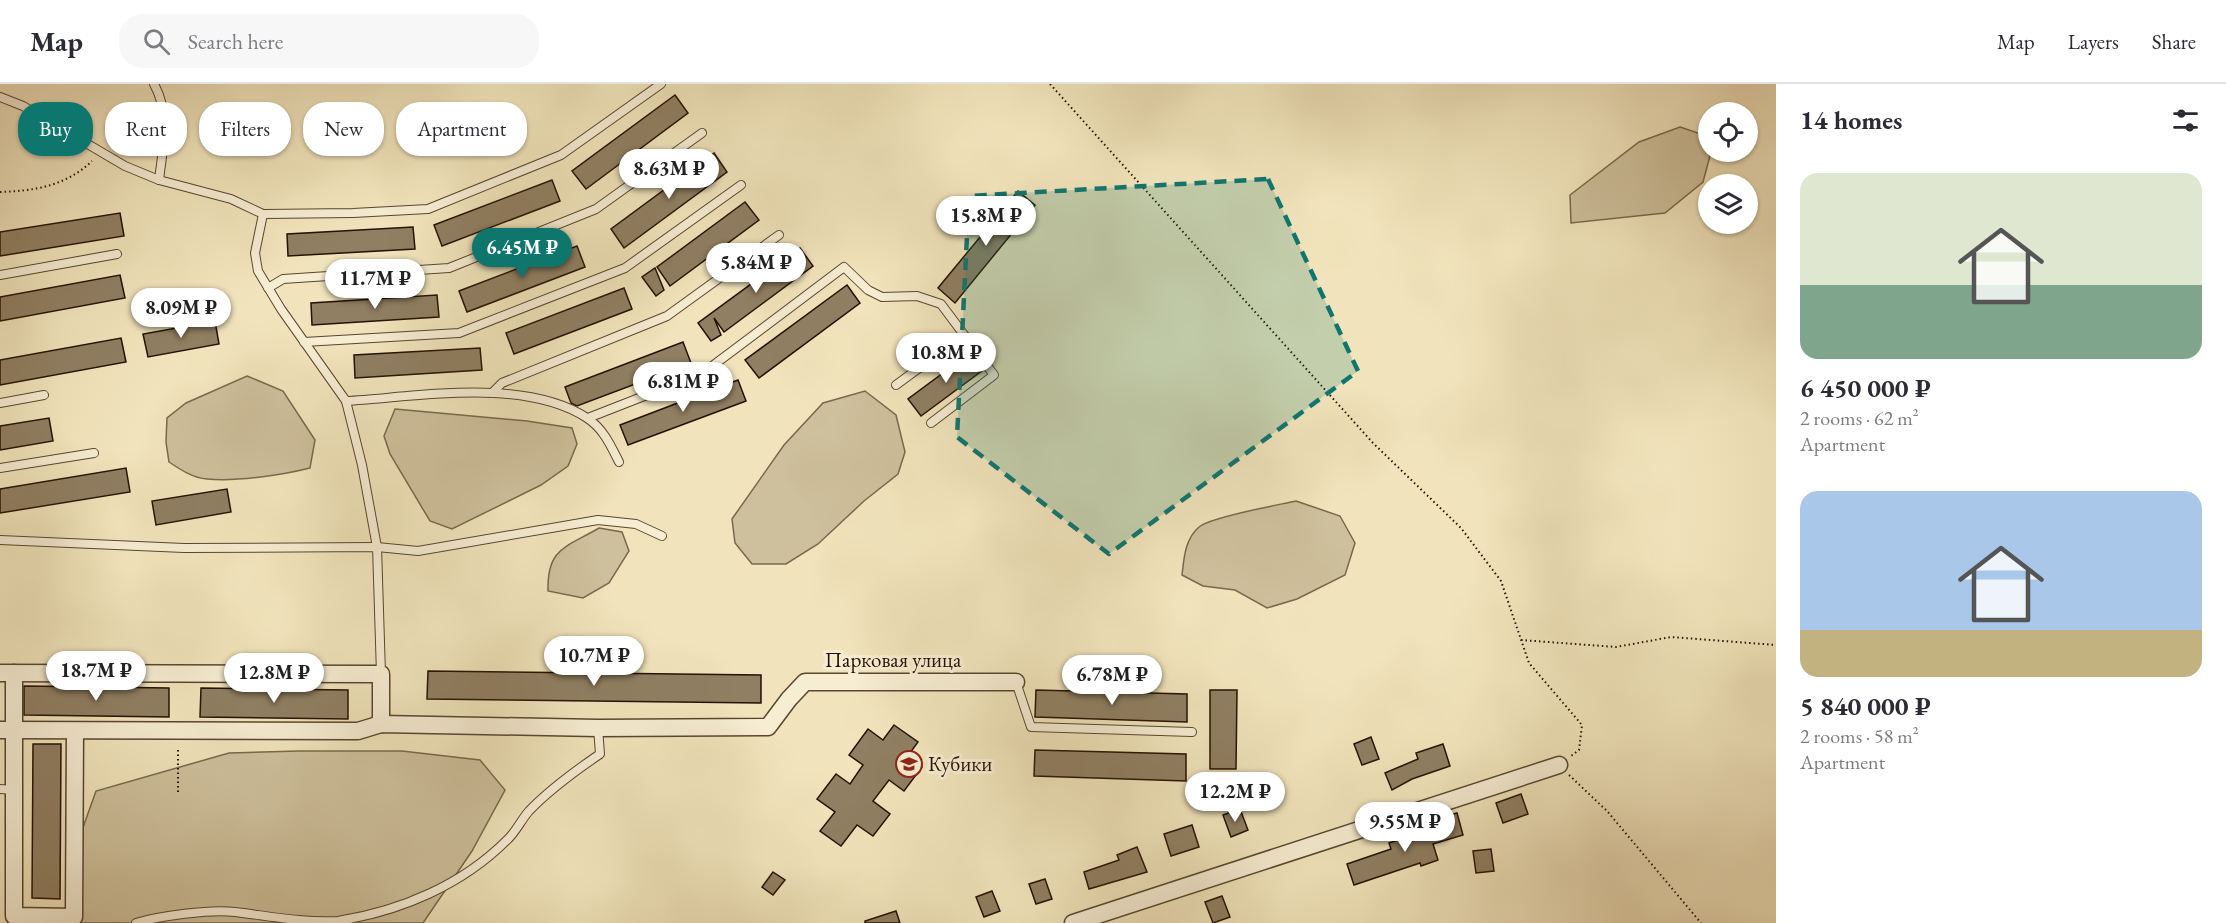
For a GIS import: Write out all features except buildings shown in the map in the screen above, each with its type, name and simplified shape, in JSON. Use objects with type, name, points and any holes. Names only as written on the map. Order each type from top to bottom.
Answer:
[{"type":"street","points":[[75,730],[74,917],[14,916],[7,887],[7,673],[381,674],[381,724]]},
{"type":"street","name":"Парковая улица","points":[[7,730],[358,731],[381,724],[598,728],[768,727],[789,699],[806,682],[1016,682]]},
{"type":"street","points":[[1073,923],[1558,765]]},
{"type":"lane","points":[[154,84],[162,99],[166,124],[159,180]]},
{"type":"lane","points":[[0,97],[23,106],[125,166],[159,180],[231,199],[263,214],[428,209],[561,155],[661,84]]},
{"type":"lane","points":[[268,288],[283,279],[449,268],[596,209],[702,133]]},
{"type":"lane","points":[[304,342],[459,333],[625,268],[741,185]]},
{"type":"lane","points":[[263,214],[255,254],[258,271],[346,402],[362,465],[376,547],[381,674]]},
{"type":"lane","points":[[492,393],[502,383],[667,316],[778,235]]},
{"type":"lane","points":[[0,275],[117,254]]},
{"type":"lane","points":[[588,418],[703,372],[844,267],[868,290],[882,297],[917,296],[941,304],[994,375],[931,423]]},
{"type":"lane","points":[[896,385],[964,335]]},
{"type":"lane","points":[[346,402],[492,393],[532,396],[588,418],[605,435],[619,462]]},
{"type":"lane","points":[[0,403],[44,395]]},
{"type":"lane","points":[[0,468],[94,453]]},
{"type":"lane","points":[[0,540],[184,548],[376,547],[418,551],[598,520],[636,524],[662,536]]},
{"type":"lane","points":[[1016,682],[1031,727],[1192,732]]},
{"type":"lane","points":[[136,923],[174,915],[232,911],[282,921],[337,921],[403,904],[457,881],[508,839],[530,811],[565,778],[600,754],[598,728]]},
{"type":"path","points":[[1050,84],[1349,417],[1461,528],[1501,581],[1530,663],[1582,725],[1579,750],[1558,765],[1607,812],[1701,923]]},
{"type":"path","points":[[0,192],[30,191],[61,183],[92,161]]},
{"type":"path","points":[[1521,640],[1616,647],[1671,638],[1776,645]]},
{"type":"path","points":[[178,729],[178,792]]},
{"type":"highlighted area","points":[[1268,179],[1358,371],[1109,554],[957,437],[969,196]]},
{"type":"shaded area","points":[[1680,127],[1698,133],[1698,162],[1708,162],[1705,174],[1698,174],[1698,186],[1665,213],[1571,223],[1570,195],[1639,142]]},
{"type":"shaded area","points":[[247,376],[283,391],[315,440],[310,468],[259,477],[219,480],[197,477],[169,462],[166,442],[167,418],[186,403]]},
{"type":"shaded area","points":[[865,391],[896,415],[905,452],[898,474],[864,501],[818,544],[786,564],[752,564],[735,543],[732,519],[784,445],[823,403]]},
{"type":"shaded area","points":[[395,409],[527,421],[572,428],[577,444],[568,466],[541,485],[452,529],[430,521],[390,454],[384,436]]},
{"type":"shaded area","points":[[1296,501],[1340,516],[1355,543],[1345,575],[1297,599],[1267,608],[1235,590],[1203,586],[1182,575],[1188,543],[1199,527],[1230,515]]},
{"type":"shaded area","points":[[599,528],[622,532],[629,551],[609,583],[583,598],[548,591],[551,566],[555,557],[568,545]]},
{"type":"shaded area","points":[[402,751],[480,760],[505,790],[472,851],[423,923],[74,923],[67,872],[96,791],[229,753]]},
{"type":"place","name":"Кубики","points":[[909,764]]}]
